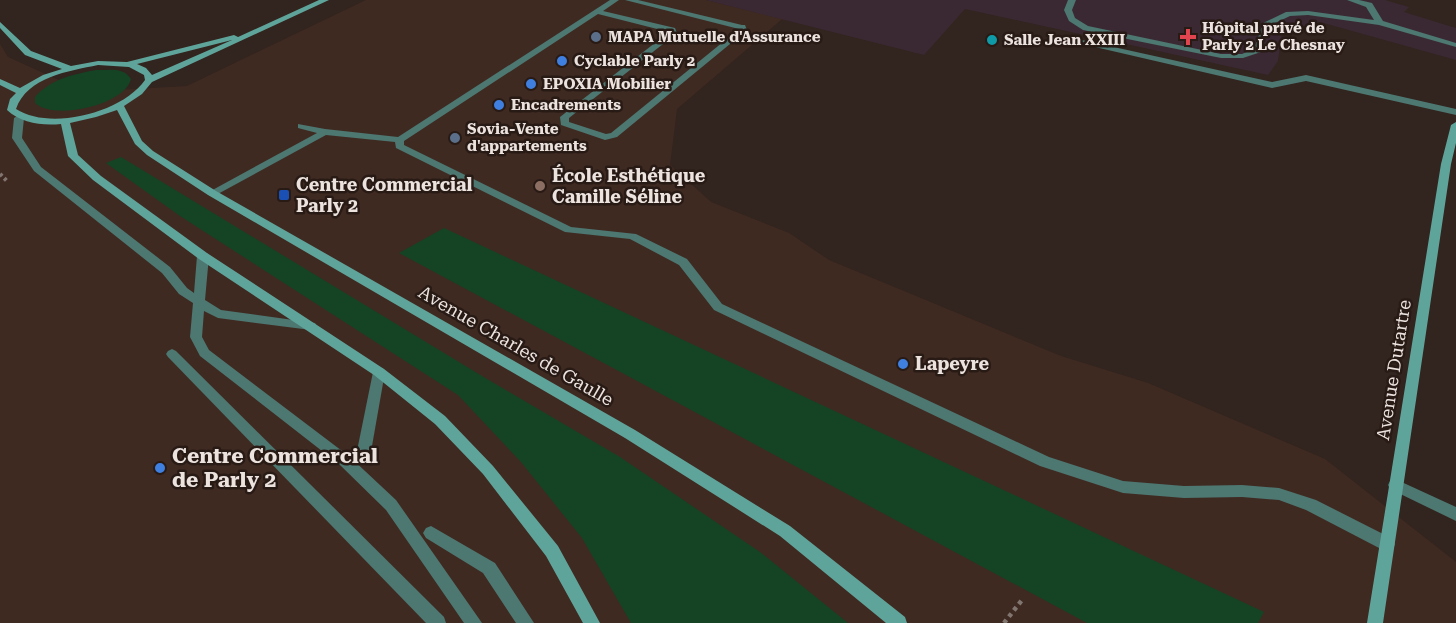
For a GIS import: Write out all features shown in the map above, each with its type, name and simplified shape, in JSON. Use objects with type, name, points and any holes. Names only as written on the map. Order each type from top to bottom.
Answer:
[{"type":"main road","points":[[150,80],[148,74],[139,66],[128,64],[98,63],[70,69],[51,75],[21,92],[12,101],[11,110],[19,118],[38,122],[65,121],[119,105],[137,95],[150,80],[325,0]]},
{"type":"main road","points":[[0,24],[28,53],[70,69]]},
{"type":"main road","points":[[128,64],[252,32]]},
{"type":"main road","points":[[0,82],[21,92]]},
{"type":"main road","name":"Avenue Charles de Gaulle","points":[[119,105],[138,142],[150,153],[212,193],[630,434],[766,519],[785,531],[899,623]]},
{"type":"main road","points":[[65,121],[73,156],[98,178],[203,256],[379,372],[440,420],[488,470],[552,551],[592,623]]},
{"type":"main road","name":"Avenue Dutartre","points":[[1375,623],[1446,164],[1456,125]]},
{"type":"lane","points":[[301,126],[325,132],[399,140],[615,0]]},
{"type":"lane","points":[[597,12],[672,30],[673,33],[565,117],[564,123],[604,137],[614,135],[743,30],[742,27],[629,0]]},
{"type":"lane","points":[[1072,0],[1068,10],[1072,19],[1086,28],[1221,56],[1243,56],[1258,50],[1266,25],[1289,14],[1308,13],[1380,23],[1456,45]]},
{"type":"lane","points":[[1351,0],[1369,5],[1380,23]]},
{"type":"lane","points":[[1085,42],[1272,85],[1306,78],[1456,112]]},
{"type":"lane","points":[[19,118],[17,138],[37,169],[166,270],[183,291],[219,314],[311,326]]},
{"type":"lane","points":[[212,193],[325,132]]},
{"type":"lane","points":[[399,140],[399,146],[569,230],[632,236],[683,262],[718,307],[1044,462],[1123,487],[1184,492],[1242,491],[1279,494],[1311,505],[1387,544]]},
{"type":"lane","points":[[203,256],[196,337],[204,353],[345,460],[390,506],[474,623]]},
{"type":"lane","points":[[172,354],[438,623]]},
{"type":"lane","points":[[365,446],[379,372]]},
{"type":"lane","points":[[1395,486],[1456,514]]},
{"type":"lane","points":[[431,533],[489,568],[526,623]]},
{"type":"path","points":[[1004,623],[1022,600]]},
{"type":"shaded area","points":[[366,0],[706,0],[782,19],[677,109],[670,165],[711,202],[789,233],[829,260],[1061,356],[1148,383],[1325,459],[1456,562],[1456,623],[0,623],[0,44],[8,57],[85,92],[187,86]]},
{"type":"shaded area","name":"Hôpital privé de Parly 2 Le Chesnay","points":[[706,0],[1385,0],[1409,7],[1404,12],[1456,28],[1456,60],[1320,22],[1282,32],[1278,61],[1268,75],[965,9],[924,55]]},
{"type":"green space","points":[[96,70],[120,71],[131,79],[126,88],[116,96],[88,108],[57,110],[44,108],[35,103],[35,97],[48,86],[71,76]]},
{"type":"green space","points":[[121,157],[620,457],[760,552],[848,623],[631,623],[582,538],[521,462],[458,395],[180,216],[106,163]]},
{"type":"green space","points":[[444,228],[1264,612],[1258,623],[1087,623],[399,253]]},
{"type":"place","name":"MAPA Mutuelle d'Assurance","points":[[596,37]]},
{"type":"place","name":"Hôpital privé de Parly 2 Le Chesnay","points":[[1188,37]]},
{"type":"place","name":"Salle Jean XXIII","points":[[992,40]]},
{"type":"place","name":"Cyclable Parly 2","points":[[562,61]]},
{"type":"place","name":"EPOXIA Mobilier","points":[[531,84]]},
{"type":"place","name":"Encadrements","points":[[499,105]]},
{"type":"place","name":"Sovia-Vente d'appartements","points":[[455,138]]},
{"type":"place","name":"École Esthétique Camille Séline","points":[[540,186]]},
{"type":"place","name":"Centre Commercial Parly 2","points":[[284,195]]},
{"type":"place","name":"Lapeyre","points":[[903,364]]},
{"type":"place","name":"Centre Commercial de Parly 2","points":[[160,468]]}]
